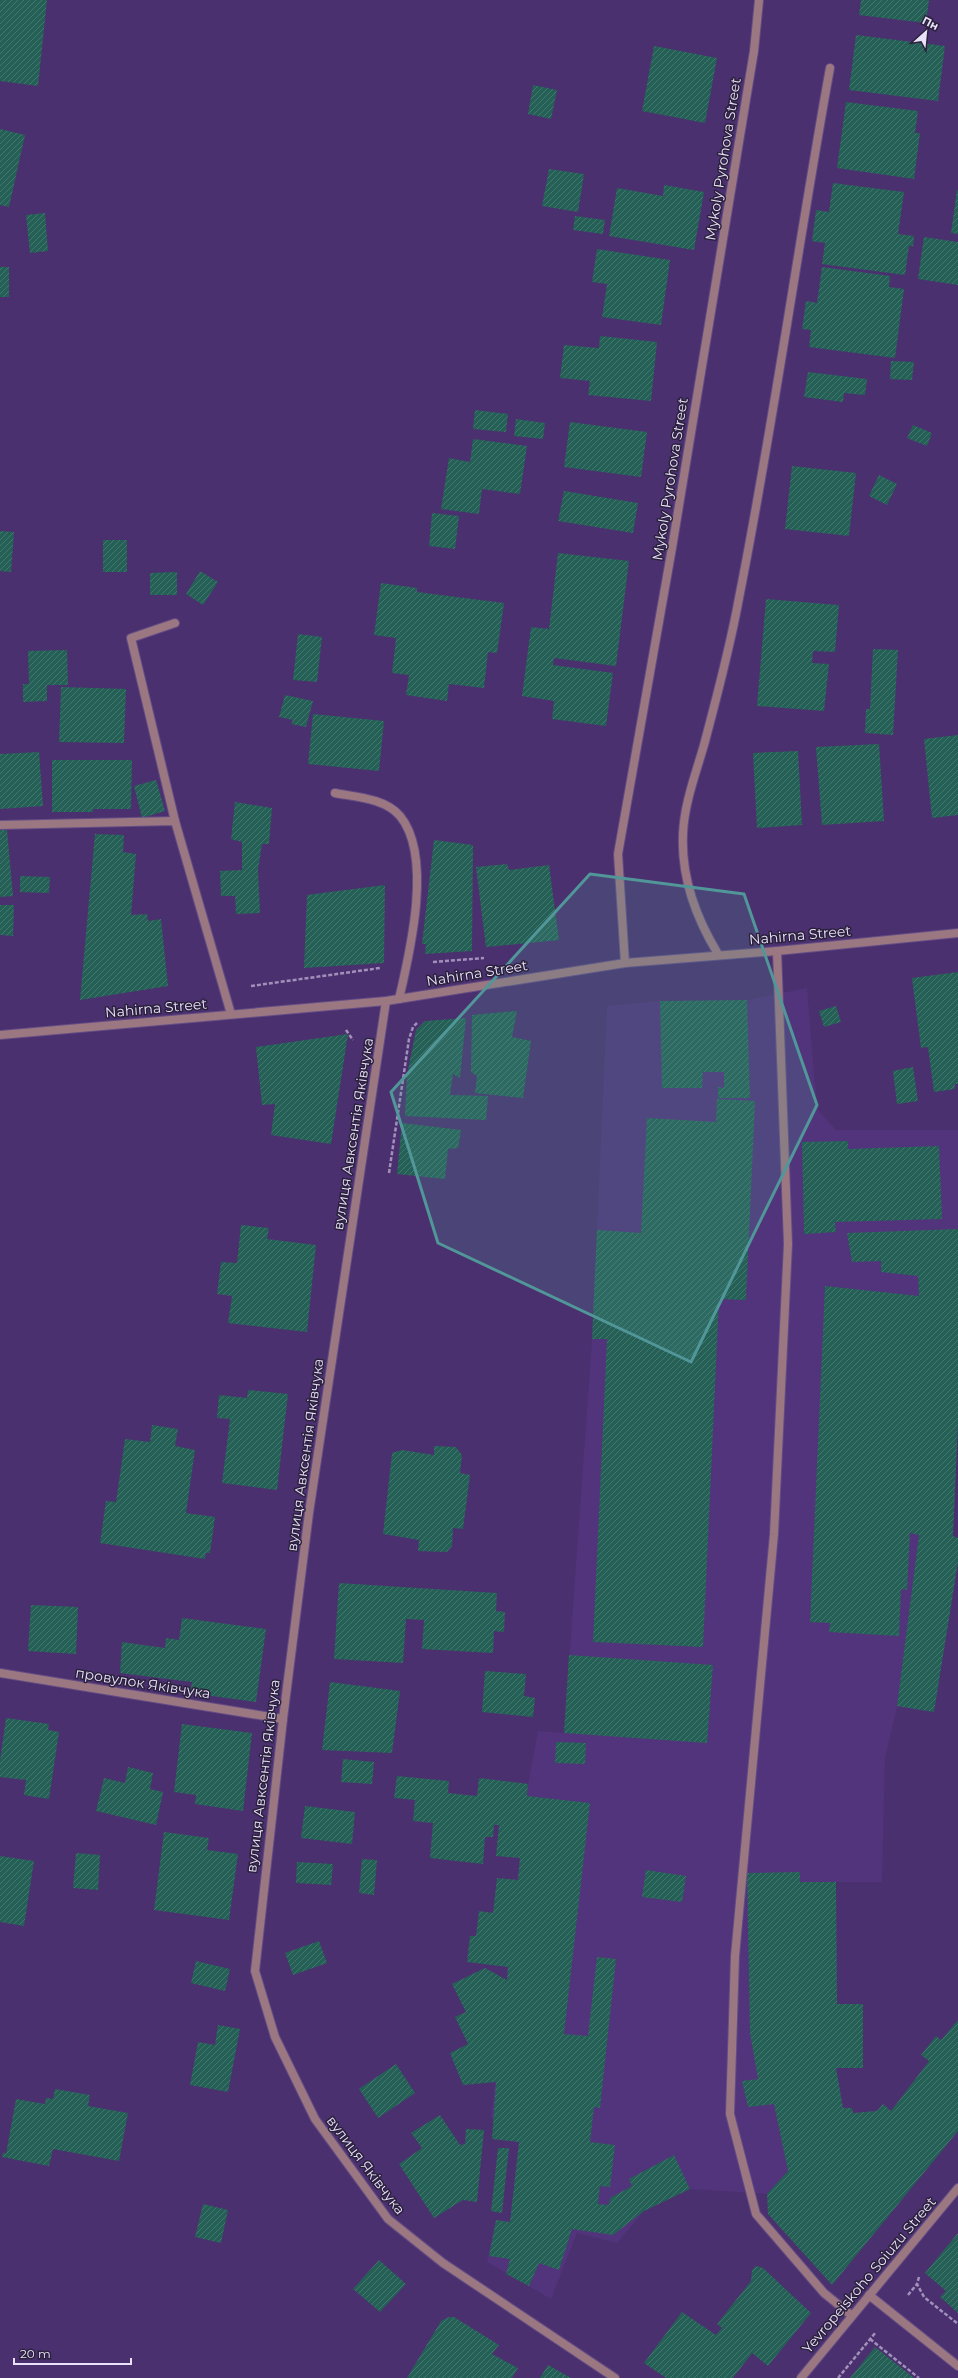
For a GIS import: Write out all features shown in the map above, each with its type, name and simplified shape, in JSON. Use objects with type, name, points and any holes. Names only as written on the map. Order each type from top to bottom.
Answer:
[{"type":"street","name":"Mykoly Pyrohova Street","points":[[625,963],[618,854],[741,130],[754,51],[759,0]]},
{"type":"street","points":[[718,954],[704,932],[692,899],[683,860],[683,831],[691,793],[735,622],[763,481],[807,197],[830,68]]},
{"type":"street","points":[[175,623],[131,638],[176,821],[231,1014]]},
{"type":"street","points":[[335,793],[381,803],[399,815],[411,836],[418,870],[410,952],[399,999]]},
{"type":"street","points":[[0,825],[176,821]]},
{"type":"street","name":"Nahirna Street","points":[[0,1035],[386,1001],[625,963],[718,954],[777,951],[958,933]]},
{"type":"street","points":[[777,951],[788,1244],[774,1534],[735,1956],[730,2114],[756,2214],[824,2293],[851,2315]]},
{"type":"street","name":"вулиця Авксентія Яківчука","points":[[260,1914],[310,1505],[386,1001]]},
{"type":"street","name":"провулок Яківчука","points":[[0,1673],[283,1719]]},
{"type":"street","name":"вулиця Яківчука","points":[[260,1914],[255,1971],[275,2037],[315,2119],[388,2219],[443,2263],[615,2378]]},
{"type":"street","name":"Yevropeiskoho Soiuzu Street","points":[[801,2378],[851,2315],[958,2188]]},
{"type":"street","points":[[869,2295],[958,2366]]},
{"type":"path","points":[[389,1173],[409,1039],[413,1027],[419,1022]]},
{"type":"path","points":[[338,1030],[346,1029],[353,1039],[352,1047]]},
{"type":"path","points":[[919,2274],[917,2284],[924,2297],[958,2324]]},
{"type":"path","points":[[838,2378],[870,2339],[919,2378]]},
{"type":"highlighted area","points":[[590,874],[744,894],[817,1105],[691,1362],[438,1243],[391,1092]]},
{"type":"shaded area","points":[[807,988],[817,1109],[836,1130],[958,1130],[958,1422],[953,1536],[958,1538],[958,1562],[934,1712],[897,1707],[885,1758],[882,1882],[836,1882],[837,2004],[863,2004],[863,2068],[836,2068],[843,2107],[852,2108],[853,2113],[877,2111],[815,2142],[767,2194],[690,2189],[644,2211],[617,2243],[577,2233],[551,2299],[487,2262],[496,2220],[510,2222],[519,2142],[492,2139],[494,2119],[491,2118],[528,1784],[538,1731],[564,1733],[592,1339],[607,1006],[660,1001],[747,1000]]},
{"type":"building","points":[[0,0],[47,0],[38,86],[0,81]]},
{"type":"building","points":[[861,0],[929,0],[926,23],[859,15]]},
{"type":"building","points":[[856,35],[945,46],[938,101],[849,90]]},
{"type":"building","points":[[654,46],[717,58],[705,123],[642,111]]},
{"type":"building","points":[[533,85],[557,90],[551,119],[528,114]]},
{"type":"building","points":[[846,102],[918,111],[915,133],[920,133],[914,179],[837,168]]},
{"type":"building","points":[[0,129],[25,135],[9,207],[0,205]]},
{"type":"building","points":[[549,169],[584,174],[578,212],[542,206]]},
{"type":"building","points":[[833,183],[904,192],[898,234],[914,236],[913,246],[909,246],[905,275],[822,264],[825,243],[812,241],[816,210],[829,212]]},
{"type":"building","points":[[664,185],[704,192],[694,250],[609,236],[617,188],[663,196]]},
{"type":"building","points":[[958,190],[958,234],[951,233]]},
{"type":"building","points":[[45,213],[48,251],[30,253],[26,215]]},
{"type":"building","points":[[575,216],[605,220],[603,234],[573,230]]},
{"type":"building","points":[[924,237],[958,242],[958,285],[918,279]]},
{"type":"building","points":[[597,249],[670,260],[661,325],[602,317],[607,284],[592,282]]},
{"type":"building","points":[[0,267],[9,267],[9,297],[0,297]]},
{"type":"building","points":[[822,267],[890,276],[889,287],[904,289],[895,358],[809,347],[811,330],[802,329],[806,301],[817,303]]},
{"type":"building","points":[[600,336],[657,342],[651,401],[588,395],[590,381],[560,378],[564,345],[599,348]]},
{"type":"building","points":[[891,361],[914,362],[912,380],[890,379]]},
{"type":"building","points":[[808,372],[867,379],[865,395],[844,393],[843,402],[804,397]]},
{"type":"building","points":[[475,410],[508,414],[506,432],[473,429]]},
{"type":"building","points":[[516,419],[545,423],[543,439],[514,436]]},
{"type":"building","points":[[570,422],[647,432],[641,477],[564,467]]},
{"type":"building","points":[[913,425],[932,433],[927,446],[907,438]]},
{"type":"building","points":[[473,439],[527,446],[520,494],[482,489],[479,514],[441,509],[449,458],[470,462]]},
{"type":"building","points":[[792,466],[856,473],[849,536],[785,529]]},
{"type":"building","points":[[879,475],[897,484],[887,505],[869,496]]},
{"type":"building","points":[[564,491],[638,503],[633,533],[558,521]]},
{"type":"building","points":[[432,513],[459,516],[455,549],[429,546]]},
{"type":"building","points":[[0,531],[14,532],[11,572],[0,571]]},
{"type":"building","points":[[103,540],[127,540],[127,572],[103,572]]},
{"type":"building","points":[[558,553],[629,561],[616,666],[554,658],[553,665],[613,673],[606,726],[552,719],[554,701],[522,696],[531,627],[549,629]]},
{"type":"building","points":[[200,571],[218,582],[203,605],[186,594]]},
{"type":"building","points":[[177,572],[177,595],[150,595],[150,573]]},
{"type":"building","points":[[381,583],[417,588],[417,592],[504,603],[497,653],[488,652],[484,688],[449,684],[447,701],[406,695],[409,675],[392,673],[396,638],[374,635]]},
{"type":"building","points":[[766,599],[839,605],[835,652],[813,651],[812,663],[829,664],[824,711],[757,706]]},
{"type":"building","points":[[298,634],[322,637],[317,682],[293,680]]},
{"type":"building","points":[[873,649],[898,650],[893,735],[865,733],[866,709],[870,709]]},
{"type":"building","points":[[67,650],[68,685],[47,685],[47,701],[23,702],[23,684],[29,684],[28,651]]},
{"type":"building","points":[[61,687],[126,689],[124,743],[59,742]]},
{"type":"building","points":[[285,695],[313,701],[306,727],[291,724],[293,720],[279,717]]},
{"type":"building","points":[[313,714],[384,721],[379,771],[308,764]]},
{"type":"building","points":[[958,735],[958,815],[932,818],[924,739]]},
{"type":"building","points":[[879,744],[884,821],[822,825],[816,747]]},
{"type":"building","points":[[798,751],[802,825],[757,828],[753,753]]},
{"type":"building","points":[[39,752],[43,806],[0,809],[0,754]]},
{"type":"building","points":[[52,760],[132,760],[131,809],[93,809],[93,812],[52,812]]},
{"type":"building","points":[[156,780],[165,811],[142,818],[134,786]]},
{"type":"building","points":[[235,802],[272,808],[269,844],[262,844],[258,870],[260,913],[236,914],[235,896],[221,896],[220,871],[242,870],[242,842],[231,839]]},
{"type":"building","points":[[0,830],[7,830],[13,896],[0,897]]},
{"type":"building","points":[[95,834],[124,835],[123,852],[136,854],[131,915],[147,914],[148,921],[161,919],[168,986],[80,1000]]},
{"type":"building","points":[[434,840],[473,845],[472,951],[425,954],[426,944],[422,944]]},
{"type":"building","points":[[507,864],[509,870],[549,865],[559,940],[486,947],[476,867]]},
{"type":"building","points":[[20,876],[50,877],[49,893],[20,892]]},
{"type":"building","points":[[385,885],[384,963],[304,968],[307,895]]},
{"type":"building","points":[[0,905],[14,905],[13,936],[0,935]]},
{"type":"building","points":[[958,972],[958,1084],[955,1084],[955,1089],[934,1092],[928,1047],[921,1048],[912,978]]},
{"type":"building","points":[[747,1000],[750,1098],[718,1098],[718,1087],[724,1088],[724,1072],[703,1072],[702,1088],[662,1088],[660,1001]]},
{"type":"building","points":[[836,1006],[841,1022],[824,1027],[819,1011]]},
{"type":"building","points":[[517,1011],[512,1037],[531,1041],[523,1098],[475,1093],[477,1076],[471,1072],[472,1015]]},
{"type":"building","points":[[466,1018],[460,1078],[453,1074],[450,1095],[488,1096],[486,1120],[405,1116],[407,1075],[416,1030],[425,1021]]},
{"type":"building","points":[[348,1034],[331,1144],[271,1135],[275,1104],[262,1105],[256,1047]]},
{"type":"building","points":[[913,1067],[918,1101],[897,1104],[893,1071]]},
{"type":"building","points":[[717,1099],[755,1101],[746,1300],[719,1299],[703,1647],[593,1642],[607,1339],[592,1339],[597,1230],[641,1233],[647,1118],[716,1122]]},
{"type":"building","points":[[402,1123],[461,1130],[458,1148],[448,1149],[445,1179],[397,1174]]},
{"type":"building","points":[[848,1141],[848,1149],[939,1146],[942,1219],[835,1222],[836,1232],[804,1234],[802,1142]]},
{"type":"building","points":[[241,1225],[269,1228],[267,1239],[316,1245],[307,1332],[228,1323],[232,1296],[217,1294],[221,1262],[237,1263]]},
{"type":"building","points":[[958,1229],[958,1422],[953,1536],[958,1538],[958,1562],[934,1712],[897,1706],[919,1535],[910,1533],[907,1590],[901,1589],[899,1636],[829,1632],[830,1623],[810,1622],[825,1286],[919,1296],[918,1276],[881,1272],[881,1261],[852,1262],[847,1233]]},
{"type":"building","points":[[248,1390],[288,1394],[277,1490],[222,1483],[230,1419],[217,1418],[219,1395],[247,1398]]},
{"type":"building","points":[[152,1425],[178,1429],[175,1446],[195,1450],[186,1513],[215,1517],[210,1553],[206,1553],[205,1559],[100,1543],[106,1501],[116,1502],[125,1439],[150,1442]]},
{"type":"building","points":[[434,1446],[456,1447],[462,1455],[460,1473],[470,1475],[463,1529],[453,1528],[452,1546],[447,1552],[418,1551],[419,1540],[383,1534],[392,1453],[402,1450],[434,1455]]},
{"type":"building","points":[[339,1583],[497,1593],[496,1611],[505,1612],[504,1632],[494,1631],[493,1653],[422,1649],[424,1620],[406,1619],[403,1663],[334,1659]]},
{"type":"building","points":[[31,1605],[78,1607],[76,1654],[28,1651]]},
{"type":"building","points":[[182,1618],[266,1629],[256,1702],[190,1693],[192,1682],[120,1673],[122,1642],[165,1648],[166,1638],[179,1640]]},
{"type":"building","points":[[569,1655],[713,1665],[707,1743],[564,1733]]},
{"type":"building","points":[[485,1671],[526,1674],[524,1696],[535,1698],[533,1717],[482,1712]]},
{"type":"building","points":[[330,1682],[400,1691],[392,1753],[322,1750]]},
{"type":"building","points":[[6,1718],[49,1724],[48,1730],[59,1732],[49,1799],[24,1795],[26,1780],[0,1777],[0,1761]]},
{"type":"building","points":[[182,1724],[252,1733],[243,1811],[195,1804],[196,1795],[174,1792]]},
{"type":"building","points":[[556,1742],[586,1743],[585,1764],[555,1763]]},
{"type":"building","points":[[343,1759],[374,1762],[372,1784],[341,1782]]},
{"type":"building","points":[[128,1767],[153,1773],[150,1789],[163,1792],[156,1825],[96,1811],[104,1778],[125,1783]]},
{"type":"building","points":[[397,1776],[449,1781],[448,1793],[477,1796],[479,1778],[528,1784],[527,1796],[590,1803],[564,2034],[588,2036],[597,1957],[616,1959],[600,2108],[594,2107],[590,2142],[615,2145],[610,2187],[600,2186],[598,2204],[609,2205],[610,2198],[632,2186],[629,2179],[674,2155],[690,2189],[644,2211],[613,2235],[572,2229],[559,2270],[539,2263],[529,2286],[506,2274],[510,2259],[489,2256],[496,2220],[510,2222],[519,2142],[492,2139],[496,2082],[463,2085],[450,2053],[468,2044],[455,2017],[466,2012],[452,1984],[485,1968],[507,1980],[508,1967],[467,1962],[470,1936],[476,1936],[479,1911],[493,1913],[497,1878],[518,1880],[520,1858],[496,1856],[499,1825],[494,1825],[493,1837],[485,1837],[483,1864],[430,1858],[433,1823],[413,1821],[415,1800],[394,1798]]},
{"type":"building","points":[[305,1806],[355,1812],[352,1844],[301,1838]]},
{"type":"building","points":[[164,1832],[209,1838],[207,1850],[238,1854],[229,1920],[154,1910]]},
{"type":"building","points":[[76,1853],[100,1855],[98,1890],[73,1888]]},
{"type":"building","points":[[0,1856],[34,1861],[24,1926],[0,1922]]},
{"type":"building","points":[[362,1859],[377,1860],[374,1895],[359,1893]]},
{"type":"building","points":[[297,1862],[333,1864],[331,1885],[296,1883]]},
{"type":"building","points":[[646,1870],[686,1876],[682,1902],[642,1897]]},
{"type":"building","points":[[800,1872],[800,1882],[836,1882],[837,2004],[863,2004],[863,2068],[836,2068],[843,2108],[852,2108],[853,2113],[877,2111],[883,2104],[891,2111],[929,2061],[921,2055],[936,2036],[941,2040],[958,2020],[958,2131],[832,2285],[768,2214],[767,2194],[788,2171],[774,2104],[748,2107],[742,2081],[758,2079],[750,2033],[747,1873]]},
{"type":"building","points":[[319,1941],[327,1963],[293,1975],[285,1953]]},
{"type":"building","points":[[196,1961],[230,1969],[225,1991],[191,1983]]},
{"type":"building","points":[[218,2025],[240,2029],[228,2092],[190,2085],[198,2042],[215,2045]]},
{"type":"building","points":[[396,2064],[415,2093],[378,2118],[359,2089]]},
{"type":"building","points":[[55,2089],[90,2095],[88,2106],[128,2113],[119,2161],[53,2149],[49,2166],[2,2157],[3,2152],[6,2154],[16,2099],[45,2104],[46,2098],[53,2099]]},
{"type":"building","points":[[440,2115],[460,2145],[465,2144],[466,2129],[484,2130],[477,2202],[463,2200],[434,2218],[399,2164],[422,2148],[411,2133]]},
{"type":"building","points":[[498,2148],[509,2148],[502,2213],[491,2211]]},
{"type":"building","points":[[203,2204],[228,2210],[221,2243],[195,2237]]},
{"type":"building","points":[[958,2233],[958,2313],[940,2297],[946,2291],[925,2273]]},
{"type":"building","points":[[379,2260],[406,2284],[380,2312],[353,2289]]},
{"type":"building","points":[[756,2266],[763,2268],[811,2313],[768,2366],[752,2353],[733,2378],[666,2378],[644,2363],[682,2312],[716,2335],[722,2328],[717,2324],[751,2281],[752,2270]]},
{"type":"building","points":[[449,2317],[454,2317],[499,2345],[492,2354],[518,2368],[512,2378],[407,2378],[441,2321]]},
{"type":"building","points":[[875,2347],[908,2373],[914,2378],[850,2378]]},
{"type":"building","points":[[548,2365],[571,2378],[540,2378]]}]
